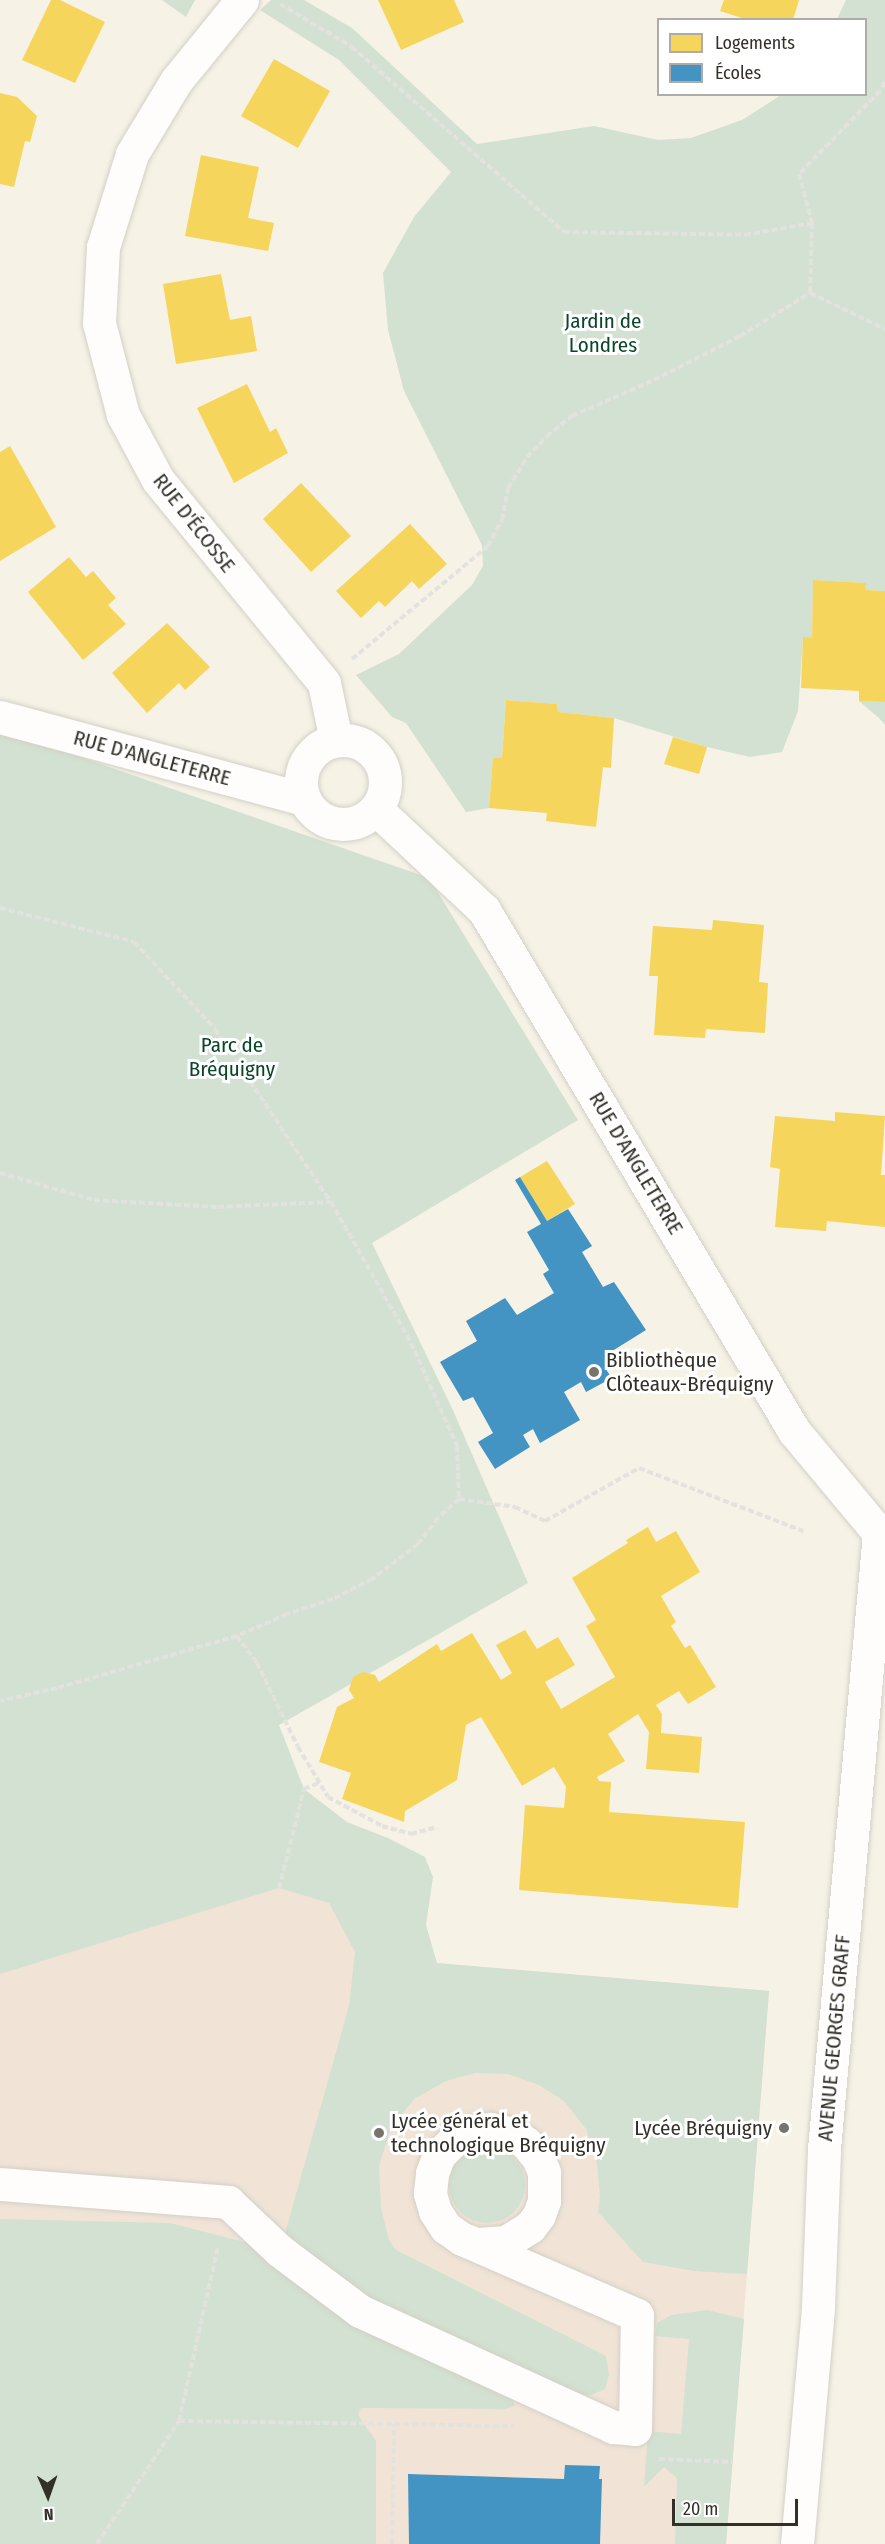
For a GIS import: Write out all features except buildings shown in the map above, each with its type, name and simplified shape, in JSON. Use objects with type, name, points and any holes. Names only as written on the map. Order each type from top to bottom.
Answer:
[{"type":"street","name":"RUE D'ÉCOSSE","points":[[242,0],[176,81],[132,154],[103,247],[99,323],[123,415],[158,480],[324,683],[336,740]]},
{"type":"street","name":"RUE D'ANGLETERRE","points":[[0,717],[304,799]]},
{"type":"street","points":[[336,740],[369,748],[380,760],[385,777],[384,794],[376,809],[363,820],[346,825],[329,822],[314,813],[304,799],[301,784],[303,769],[310,756],[322,746],[336,740]]},
{"type":"street","name":"RUE D'ANGLETERRE","points":[[376,809],[484,910],[794,1431],[882,1533]]},
{"type":"street","name":"AVENUE GEORGES GRAFF","points":[[797,2544],[818,2307],[824,2150],[882,1533]]},
{"type":"street","points":[[0,2184],[228,2202],[280,2251],[360,2311],[613,2427],[635,2429],[637,2315],[462,2239]]},
{"type":"path","points":[[274,0],[352,47],[564,232],[745,235],[812,223]]},
{"type":"path","points":[[810,293],[812,223],[799,174],[880,91],[885,82]]},
{"type":"path","points":[[324,683],[488,546],[502,520],[508,488],[527,457],[546,436],[572,416],[654,380],[721,345],[810,293]]},
{"type":"path","points":[[810,293],[885,329]]},
{"type":"path","points":[[0,908],[134,942],[215,1029],[331,1202],[411,1343],[457,1446],[459,1499]]},
{"type":"path","points":[[0,1173],[94,1200],[218,1207],[331,1202]]},
{"type":"path","points":[[459,1499],[515,1507],[545,1521],[639,1468],[803,1531]]},
{"type":"path","points":[[0,1701],[57,1688],[237,1636],[287,1614],[333,1599],[372,1579],[418,1544],[438,1518],[459,1499]]},
{"type":"path","points":[[237,1636],[257,1663],[298,1747],[328,1797],[382,1826],[411,1834],[437,1827]]},
{"type":"path","points":[[279,1888],[304,1789],[319,1783]]},
{"type":"path","points":[[97,2544],[178,2421],[228,2202]]},
{"type":"path","points":[[178,2421],[521,2426]]},
{"type":"path","points":[[392,2544],[394,2424]]},
{"type":"path","points":[[656,2459],[733,2462]]},
{"type":"shaded area","name":"Lycée général et technologique Bréquigny","points":[[278,1726],[304,1789],[437,1963],[769,1991],[726,2544],[0,2544],[0,1823]]},
{"type":"green space","points":[[162,0],[195,0],[186,17]]},
{"type":"green space","name":"Jardin de Londres","points":[[271,0],[304,0],[352,28],[477,144],[594,126],[658,140],[691,138],[742,120],[779,96],[867,96],[867,18],[837,18],[846,0],[885,0],[885,591],[865,590],[865,583],[813,580],[812,638],[803,638],[798,711],[782,752],[750,757],[707,747],[614,718],[558,712],[557,704],[506,700],[502,758],[493,758],[489,808],[466,812],[406,723],[392,717],[356,675],[399,654],[472,585],[483,566],[482,545],[404,391],[388,330],[383,273],[414,217],[451,172],[339,60],[260,10]]},
{"type":"green space","points":[[859,701],[885,702],[885,725],[879,718]]},
{"type":"green space","name":"Parc de Bréquigny","points":[[0,729],[429,878],[578,1120],[372,1243],[452,1408],[528,1583],[279,1725],[304,1789],[347,1822],[388,1838],[425,1857],[433,1877],[426,1925],[437,1963],[769,1991],[747,2274],[694,2271],[643,2262],[598,2212],[600,2197],[597,2163],[586,2129],[564,2101],[539,2085],[508,2074],[475,2073],[446,2081],[414,2099],[391,2128],[379,2166],[381,2208],[389,2240],[396,2250],[606,2356],[609,2375],[605,2389],[591,2395],[510,2392],[515,2406],[505,2409],[361,2408],[358,2415],[376,2441],[376,2544],[0,2544],[0,2219],[170,2223],[280,2251],[349,2006],[355,1952],[329,1903],[279,1888],[0,1974]]},
{"type":"green space","points":[[487,2147],[501,2150],[514,2158],[522,2171],[525,2185],[522,2199],[514,2212],[501,2220],[487,2223],[473,2220],[460,2212],[452,2199],[449,2185],[452,2171],[460,2158],[473,2150]]},
{"type":"green space","points":[[707,2310],[744,2319],[726,2544],[675,2544],[677,2478],[664,2467],[644,2487],[648,2431],[681,2434],[689,2339],[655,2336],[657,2323],[671,2315]]},
{"type":"place","name":"Bibliothèque Clôteaux-Bréquigny","points":[[594,1372]]},
{"type":"place","name":"Lycée Bréquigny","points":[[784,2128]]},
{"type":"place","name":"Lycée général et technologique Bréquigny","points":[[379,2133]]}]
